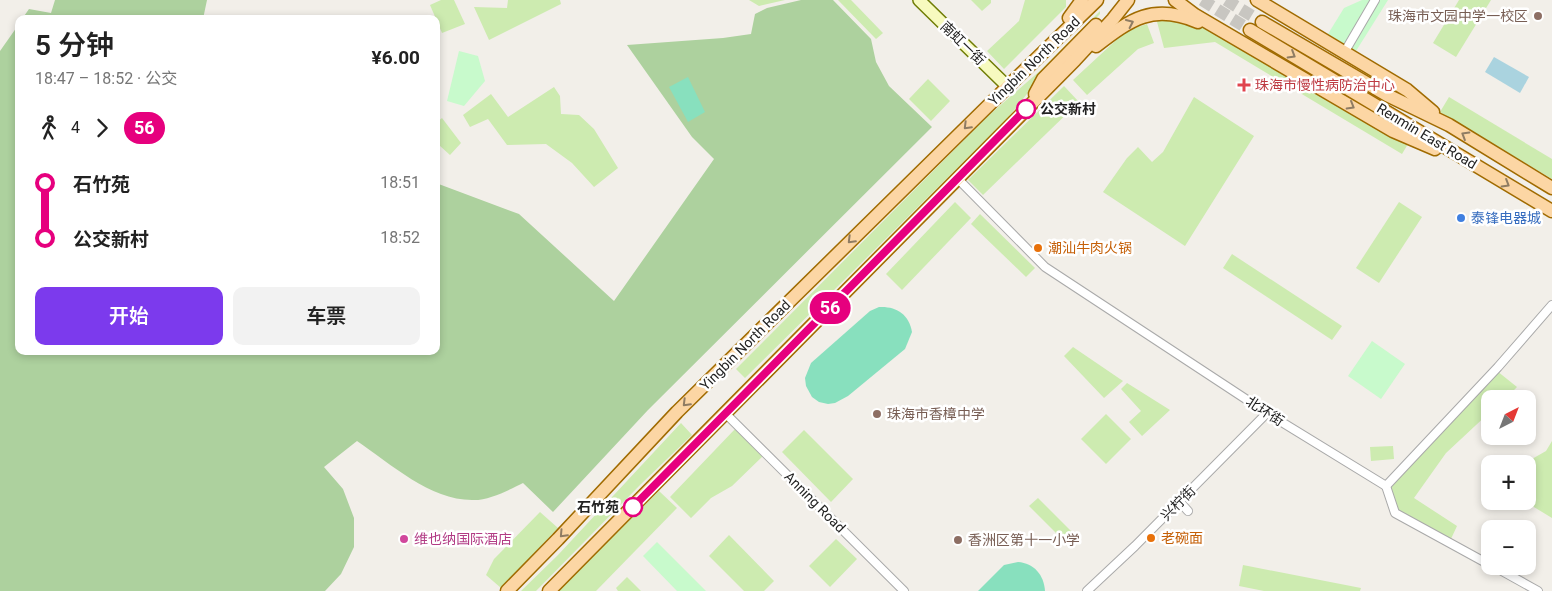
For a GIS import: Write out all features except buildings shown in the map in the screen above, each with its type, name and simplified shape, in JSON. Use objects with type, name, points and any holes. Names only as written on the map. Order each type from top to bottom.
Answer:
[{"type":"main road","name":"南虹一街","points":[[919,0],[1007,86]]},
{"type":"main road","points":[[1040,55],[1082,0]]},
{"type":"main road","name":"Yingbin North Road","points":[[507,591],[677,412],[1007,86],[1097,0]]},
{"type":"main road","points":[[1026,109],[1043,79],[1119,0]]},
{"type":"main road","points":[[556,589],[1075,60],[1128,0]]},
{"type":"main road","points":[[1257,0],[1407,90],[1448,125]]},
{"type":"main road","points":[[1271,0],[1301,26]]},
{"type":"main road","points":[[1178,1],[1236,39],[1393,131],[1477,166]]},
{"type":"main road","points":[[1075,60],[1125,24],[1149,15],[1171,13],[1236,39]]},
{"type":"main road","name":"Renmin East Road","points":[[1262,22],[1387,95],[1448,125],[1552,188]]},
{"type":"main road","name":"Renmin East Road","points":[[1250,30],[1552,211]]},
{"type":"street","points":[[1344,52],[1375,0]]},
{"type":"street","name":"北环街","points":[[958,179],[1045,267],[1267,413],[1386,486]]},
{"type":"street","points":[[1481,561],[1394,513],[1386,486],[1498,367],[1552,305]]},
{"type":"street","name":"兴柠街","points":[[1087,591],[1267,413]]},
{"type":"street","name":"Anning Road","points":[[726,414],[904,591]]},
{"type":"street","points":[[1179,501],[1188,511]]},
{"type":"street","points":[[1508,575],[1538,591]]},
{"type":"green space","points":[[55,0],[207,0],[204,15],[25,15],[29,9],[51,13]]},
{"type":"green space","points":[[441,0],[454,0],[465,24],[442,33],[440,15],[434,15],[430,5]]},
{"type":"green space","points":[[508,0],[560,0],[561,4],[489,40],[474,7],[507,8]]},
{"type":"green space","points":[[749,0],[785,0],[759,6]]},
{"type":"green space","points":[[801,0],[833,0],[871,39],[876,62],[889,86],[932,127],[648,410],[553,512],[523,483],[485,499],[478,500],[456,498],[441,494],[397,470],[357,441],[324,467],[343,489],[354,518],[354,547],[341,574],[325,591],[0,591],[0,51],[15,30],[15,355],[440,355],[440,184],[519,214],[614,301],[714,159],[692,137],[627,45],[723,38],[751,34],[755,14],[767,8]]},
{"type":"green space","points":[[838,0],[851,0],[883,33],[876,39]]},
{"type":"green space","points":[[971,0],[991,0],[991,3],[982,11]]},
{"type":"green space","points":[[1025,0],[1066,0],[1066,7],[1004,69],[987,51],[1019,21]]},
{"type":"green space","points":[[1362,0],[1388,0],[1356,51],[1328,34],[1344,8]]},
{"type":"green space","points":[[1459,0],[1491,0],[1456,57],[1433,43]]},
{"type":"green space","points":[[1100,11],[1100,14],[1046,70],[1007,119],[745,378],[736,369],[988,116],[1042,69]]},
{"type":"green space","points":[[1156,18],[1184,21],[1219,34],[1408,144],[1402,154],[1215,42],[1164,48]]},
{"type":"green space","points":[[1147,24],[1154,43],[1138,49],[1087,95],[1073,80],[1126,31]]},
{"type":"green space","points":[[459,51],[478,56],[485,81],[464,106],[447,101]]},
{"type":"green space","points":[[688,77],[705,112],[688,122],[669,87]]},
{"type":"green space","points":[[928,79],[950,101],[931,121],[909,99]]},
{"type":"green space","points":[[1064,86],[1079,102],[983,195],[968,180]]},
{"type":"green space","points":[[554,87],[560,96],[561,114],[579,115],[594,129],[618,168],[594,187],[572,163],[546,144],[507,145],[488,119],[470,127],[463,115],[491,94],[508,117]]},
{"type":"green space","points":[[1194,97],[1254,136],[1185,246],[1103,192],[1127,158],[1138,147],[1152,162],[1163,152]]},
{"type":"green space","points":[[1449,97],[1552,159],[1552,179],[1440,112]]},
{"type":"green space","points":[[442,118],[461,143],[450,155],[440,146],[440,120]]},
{"type":"green space","points":[[955,202],[971,218],[902,290],[886,274]]},
{"type":"green space","points":[[1399,202],[1422,217],[1379,283],[1356,268]]},
{"type":"green space","points":[[980,214],[1035,268],[1026,277],[971,224]]},
{"type":"green space","points":[[1232,254],[1342,326],[1332,340],[1223,268]]},
{"type":"green space","points":[[879,307],[891,308],[901,312],[908,320],[912,332],[905,349],[848,396],[835,403],[819,402],[812,397],[806,386],[805,378],[811,363],[870,311]]},
{"type":"green space","points":[[1372,341],[1405,364],[1381,399],[1348,376]]},
{"type":"green space","points":[[1073,347],[1123,381],[1104,398],[1064,356]]},
{"type":"green space","points":[[1497,371],[1517,387],[1514,390],[1481,390],[1481,420],[1446,453],[1414,498],[1457,526],[1450,541],[1397,510],[1389,487]]},
{"type":"green space","points":[[1127,383],[1170,410],[1142,436],[1129,422],[1141,411],[1121,389]]},
{"type":"green space","points":[[1106,414],[1131,439],[1106,464],[1081,439]]},
{"type":"green space","points":[[681,423],[692,435],[536,591],[521,591],[558,555]]},
{"type":"green space","points":[[736,428],[764,455],[732,486],[711,498],[691,518],[670,497]]},
{"type":"green space","points":[[804,430],[853,479],[831,502],[782,452]]},
{"type":"green space","points":[[1552,441],[1552,518],[1536,508],[1536,457],[1546,451]]},
{"type":"green space","points":[[1393,446],[1394,459],[1371,461],[1370,447]]},
{"type":"green space","points":[[659,491],[677,508],[596,591],[558,591]]},
{"type":"green space","points":[[1038,498],[1075,535],[1066,543],[1029,506]]},
{"type":"green space","points":[[540,512],[558,528],[501,588],[486,575],[494,559]]},
{"type":"green space","points":[[729,535],[774,581],[764,591],[744,591],[709,556]]},
{"type":"green space","points":[[836,539],[857,559],[830,587],[809,566]]},
{"type":"green space","points":[[657,542],[706,591],[677,591],[643,556]]},
{"type":"green space","points":[[1018,562],[1029,565],[1037,571],[1043,580],[1045,591],[978,591],[1004,565]]},
{"type":"green space","points":[[1243,565],[1361,588],[1360,591],[1264,591],[1239,586]]},
{"type":"green space","points":[[627,577],[641,591],[618,591],[616,588]]},
{"type":"water","points":[[1494,57],[1529,77],[1520,93],[1485,72]]},
{"type":"tunnel","points":[[1202,0],[1250,30]]},
{"type":"tunnel","points":[[1226,0],[1262,22]]},
{"type":"bus line","name":"56","points":[[633,507],[1026,109]]},
{"type":"place","name":"珠海市文园中学一校区","points":[[1538,16]]},
{"type":"place","name":"珠海市慢性病防治中心","points":[[1244,85]]},
{"type":"place","name":"公交新村","points":[[1026,109]]},
{"type":"place","name":"泰锋电器城","points":[[1461,218]]},
{"type":"place","name":"潮汕牛肉火锅","points":[[1038,248]]},
{"type":"place","name":"珠海市香樟中学","points":[[877,414]]},
{"type":"place","name":"石竹苑","points":[[633,507]]},
{"type":"place","name":"老碗面","points":[[1151,538]]},
{"type":"place","name":"维也纳国际酒店","points":[[404,539]]},
{"type":"place","name":"香洲区第十一小学","points":[[958,540]]}]
